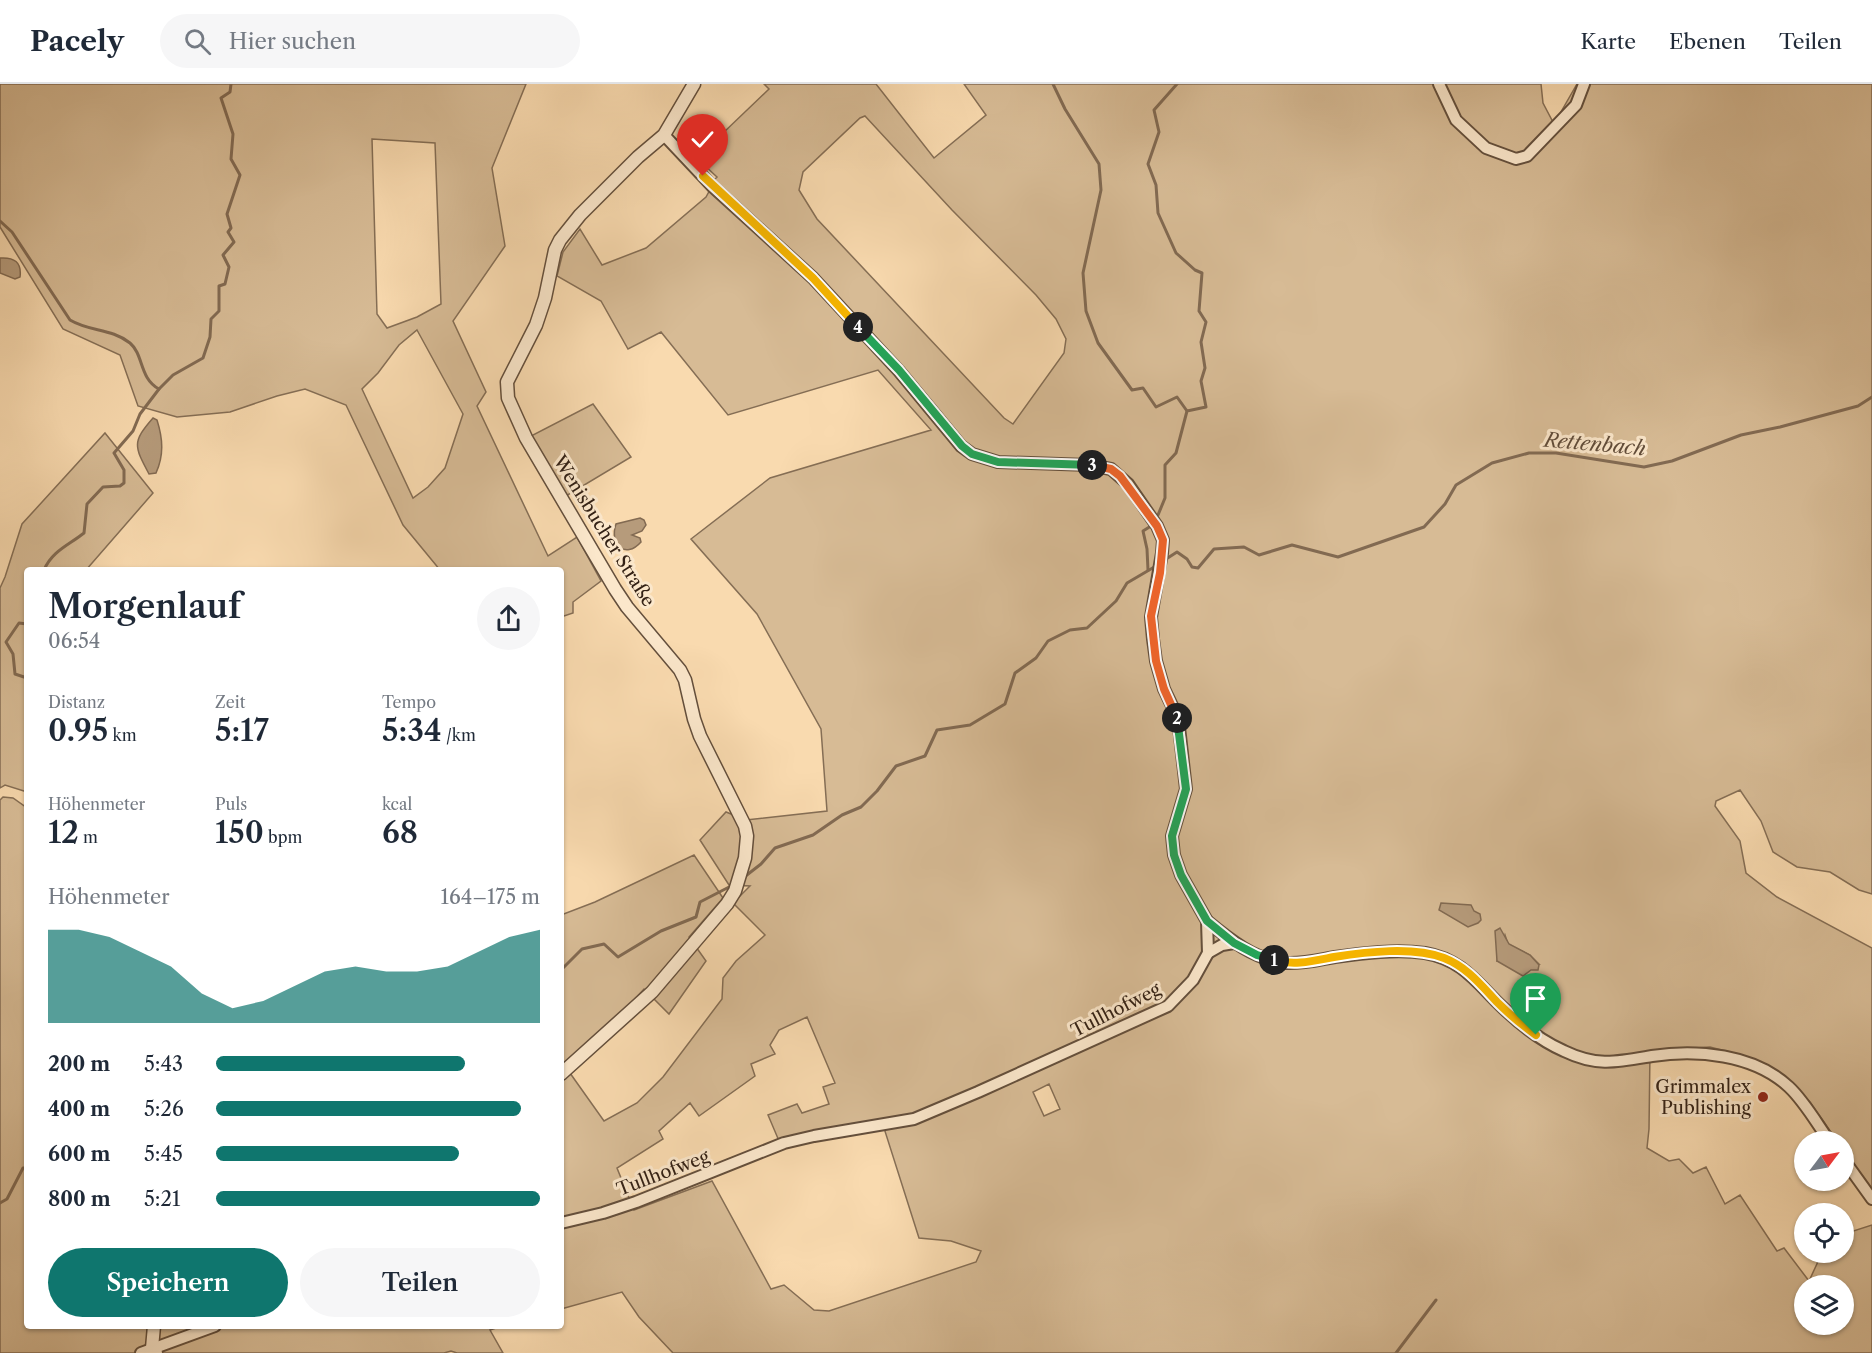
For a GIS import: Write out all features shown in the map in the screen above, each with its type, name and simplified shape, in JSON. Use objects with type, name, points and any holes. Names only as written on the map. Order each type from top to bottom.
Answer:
[{"type":"street","name":"Wenisbucher Straße","points":[[564,1071],[652,992],[723,909],[735,891],[746,846],[745,826],[700,736],[685,680],[674,661],[637,620],[615,589],[526,438],[514,413],[506,388],[509,375],[536,325],[545,298],[555,250],[560,240],[638,157],[664,135],[694,84]]},
{"type":"street","points":[[1439,84],[1456,120],[1486,148],[1516,159],[1527,156],[1576,105],[1584,84]]},
{"type":"street","points":[[664,135],[712,186],[813,278],[899,370],[962,446],[972,454],[998,462],[1100,466],[1111,469],[1128,484],[1157,526],[1163,540],[1160,573],[1151,616],[1156,661],[1179,727],[1186,789],[1172,836],[1174,855],[1181,875],[1207,921],[1234,943],[1257,955],[1283,963],[1302,963],[1383,952],[1425,953],[1443,958],[1473,975],[1498,1003],[1536,1035],[1583,1059],[1613,1063],[1654,1056],[1699,1053],[1734,1059],[1762,1070],[1789,1088],[1822,1131]]},
{"type":"street","points":[[1207,921],[1208,953],[1222,945],[1234,943]]},
{"type":"street","name":"Tullhofweg","points":[[564,1222],[636,1202],[784,1143],[914,1119],[970,1096],[1168,1006],[1193,980],[1208,953]]},
{"type":"street","points":[[1854,1174],[1872,1199]]},
{"type":"street","points":[[150,1352],[154,1329]]},
{"type":"street","points":[[150,1352],[208,1329]]},
{"type":"shaded area","points":[[0,84],[526,84],[492,168],[505,246],[453,321],[486,392],[477,406],[548,556],[577,537],[601,581],[573,602],[573,613],[564,616],[564,567],[438,567],[403,525],[346,405],[305,389],[230,412],[177,417],[138,406],[120,355],[63,329],[0,227]],"holes":[[[372,139],[435,143],[441,304],[417,317],[387,328],[377,314]],[[417,330],[463,414],[445,468],[428,487],[413,498],[362,389],[378,373],[399,345]]]},
{"type":"shaded area","points":[[764,84],[876,84],[934,158],[986,115],[964,84],[1541,84],[1543,103],[1554,124],[1577,84],[1872,84],[1872,894],[1859,890],[1830,872],[1797,867],[1773,852],[1761,821],[1740,790],[1716,801],[1715,806],[1740,841],[1746,873],[1777,897],[1872,948],[1872,1189],[1854,1165],[1854,1131],[1830,1131],[1810,1102],[1783,1077],[1745,1056],[1710,1047],[1650,1051],[1647,1148],[1669,1161],[1679,1159],[1693,1173],[1706,1167],[1725,1204],[1740,1195],[1777,1251],[1784,1248],[1804,1275],[1794,1275],[1794,1335],[1854,1335],[1854,1275],[1812,1275],[1817,1263],[1854,1263],[1854,1231],[1872,1225],[1872,1353],[673,1353],[639,1317],[622,1292],[564,1308],[564,914],[595,902],[694,855],[723,898],[689,937],[706,961],[669,1014],[644,989],[601,1035],[565,1066],[604,1121],[637,1103],[663,1077],[722,999],[723,978],[736,961],[765,935],[733,903],[750,886],[729,885],[700,840],[726,812],[746,820],[827,811],[821,729],[757,614],[691,539],[770,478],[931,430],[878,370],[728,415],[661,332],[628,349],[601,301],[557,276],[563,252],[580,229],[602,265],[646,248],[706,197],[712,186],[710,184],[717,177],[689,151],[682,132],[690,123],[722,134],[769,89]],"holes":[[[865,116],[952,210],[1036,295],[1056,319],[1066,339],[1064,353],[1013,424],[1004,418],[817,219],[799,190],[803,172],[860,118]],[[1505,935],[1508,944],[1530,955],[1539,964],[1497,961]],[[807,1017],[835,1083],[823,1087],[829,1104],[802,1113],[797,1104],[768,1115],[782,1148],[884,1128],[919,1238],[951,1241],[981,1251],[976,1262],[829,1311],[814,1310],[784,1285],[771,1289],[712,1181],[634,1210],[617,1168],[663,1139],[659,1131],[690,1103],[699,1116],[755,1076],[751,1064],[775,1054],[770,1045],[779,1030]],[[1049,1084],[1060,1109],[1044,1116],[1033,1092]]]},
{"type":"shaded area","points":[[0,258],[9,258],[16,262],[20,268],[20,277],[15,279],[0,273]]},
{"type":"shaded area","points":[[593,404],[631,457],[566,496],[531,436]]},
{"type":"shaded area","points":[[153,418],[157,420],[159,427],[161,453],[156,473],[149,474],[140,457],[138,444],[141,433]]},
{"type":"shaded area","points":[[105,433],[153,493],[89,567],[24,567],[24,791],[5,785],[0,788],[0,588],[22,524]]},
{"type":"shaded area","points":[[640,518],[646,525],[642,531],[632,535],[640,538],[641,542],[629,550],[620,547],[615,538],[616,524]]},
{"type":"shaded area","points":[[3,797],[13,798],[24,806],[24,1329],[493,1329],[490,1330],[503,1353],[451,1351],[444,1353],[0,1353],[0,800]]},
{"type":"shaded area","points":[[1441,903],[1471,905],[1474,911],[1480,914],[1481,920],[1468,927],[1439,910]]},
{"type":"shaded area","points":[[1500,928],[1509,944],[1530,955],[1539,965],[1538,970],[1531,970],[1523,976],[1497,961],[1495,931]]},
{"type":"waterway","points":[[45,567],[56,553],[84,533],[87,504],[103,487],[120,486],[124,483],[124,470],[114,453],[133,431],[140,414],[173,375],[203,358],[210,337],[211,319],[219,311],[219,286],[225,284],[229,267],[223,255],[234,242],[228,232],[231,228],[227,214],[240,175],[231,159],[233,134],[221,98],[230,92],[231,84]]},
{"type":"waterway","points":[[1053,84],[1065,109],[1099,164],[1101,190],[1083,273],[1086,311],[1098,343],[1132,390],[1143,388],[1156,407],[1177,397],[1187,411]]},
{"type":"waterway","points":[[1158,515],[1165,498],[1165,465],[1176,453],[1187,411],[1206,407],[1201,381],[1205,368],[1201,342],[1206,322],[1199,311],[1202,273],[1195,270],[1176,253],[1158,213],[1156,185],[1148,164],[1159,132],[1154,110],[1177,84]]},
{"type":"waterway","points":[[0,221],[12,232],[70,320],[85,327],[123,338],[130,343],[138,354],[148,379],[159,389]]},
{"type":"waterway","name":"Rettenbach","points":[[1163,561],[1177,552],[1187,559],[1192,567],[1198,568],[1214,549],[1244,547],[1259,555],[1292,545],[1338,557],[1424,527],[1445,504],[1456,485],[1492,463],[1529,453],[1556,453],[1644,467],[1672,461],[1741,435],[1858,406],[1872,397]]},
{"type":"waterway","points":[[1148,570],[1143,531],[1151,526]]},
{"type":"waterway","name":"Rettenbach","points":[[743,878],[761,864],[775,848],[813,835],[842,815],[861,807],[896,766],[925,756],[937,730],[970,725],[1005,704],[1015,673],[1036,658],[1048,641],[1070,630],[1087,628],[1116,601],[1127,583],[1156,566]]},
{"type":"waterway","points":[[24,624],[19,623],[6,642],[13,654],[15,674],[24,677]]},
{"type":"waterway","name":"Rettenbach","points":[[564,967],[582,949],[604,944],[618,957],[661,931],[696,917],[700,902],[733,885]]},
{"type":"waterway","name":"Rettenbach","points":[[0,1203],[7,1199],[24,1168]]},
{"type":"waterway","points":[[1396,1353],[1436,1300]]},
{"type":"place","name":"Grimmalex Publishing","points":[[1763,1097]]},
{"type":"route","points":[[703,176],[813,278],[899,370],[962,446],[972,454],[998,462],[1100,466],[1111,469],[1128,484],[1157,526],[1163,540],[1160,573],[1151,616],[1156,661],[1179,727],[1186,789],[1172,836],[1174,855],[1181,875],[1207,921],[1234,943],[1257,955],[1283,963],[1302,963],[1383,952],[1425,953],[1443,958],[1473,975],[1498,1003],[1536,1035]]}]
